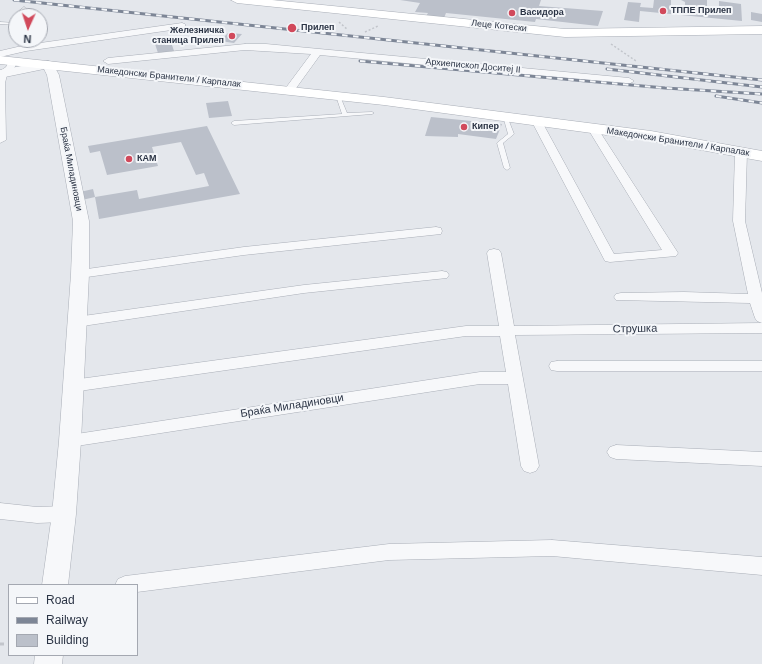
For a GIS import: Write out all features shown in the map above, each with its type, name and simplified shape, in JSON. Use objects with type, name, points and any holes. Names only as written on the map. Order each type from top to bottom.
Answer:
[{"type":"main road","name":"Леце Котески","points":[[237,0],[540,31],[596,34],[762,30]]},
{"type":"main road","name":"Македонски Бранители / Карпалак","points":[[7,60],[290,89],[505,116],[762,156]]},
{"type":"street","points":[[48,42],[130,34],[182,26]]},
{"type":"street","name":"Архиепископ Доситеј II","points":[[108,60],[244,46],[629,81]]},
{"type":"street","points":[[0,54],[16,48]]},
{"type":"street","points":[[26,48],[28,63]]},
{"type":"street","points":[[290,89],[317,53]]},
{"type":"street","points":[[0,140],[0,83],[1,74],[10,68],[7,60]]},
{"type":"street","points":[[1,74],[48,65]]},
{"type":"street","name":"Браќа Миладиновци","points":[[48,65],[53,75],[82,221],[70,441],[64,514],[55,584]]},
{"type":"street","name":"Македонски Бранители / Карпалак","points":[[536,120],[610,258],[671,253],[593,129]]},
{"type":"street","points":[[741,152],[740,221],[759,299],[762,318]]},
{"type":"street","points":[[80,274],[244,251],[436,231]]},
{"type":"street","points":[[494,253],[530,466]]},
{"type":"street","points":[[76,322],[304,289],[442,275]]},
{"type":"street","points":[[620,297],[684,296],[759,299]]},
{"type":"street","name":"Струшка","points":[[507,331],[762,328]]},
{"type":"street","points":[[72,386],[466,331],[507,331]]},
{"type":"street","points":[[557,366],[762,366]]},
{"type":"street","name":"Браќа Миладиновци","points":[[70,441],[480,378],[515,378]]},
{"type":"street","points":[[616,452],[762,459]]},
{"type":"street","points":[[0,511],[37,515],[64,514]]},
{"type":"street","points":[[133,584],[389,552],[552,548],[762,566]]},
{"type":"lane","points":[[338,96],[345,114]]},
{"type":"lane","points":[[234,123],[372,113]]},
{"type":"lane","points":[[505,116],[511,134],[500,143],[507,168]]},
{"type":"path","points":[[596,34],[636,61]]},
{"type":"building","name":"Васидора","points":[[400,0],[541,0],[539,6],[603,11],[598,26],[536,19],[535,22],[446,13],[444,18],[426,16],[428,13],[415,12],[420,3]]},
{"type":"building","name":"ТППЕ Прилеп","points":[[654,0],[671,0],[671,11],[685,12],[685,2],[681,0],[707,0],[707,13],[719,15],[719,1],[741,4],[742,21],[640,11],[639,22],[624,20],[628,2],[641,3],[640,7],[653,8]]},
{"type":"building","points":[[751,12],[762,14],[762,22],[751,20]]},
{"type":"building","name":"Железничка станица Прилеп","points":[[228,33],[242,34],[234,43],[220,41]]},
{"type":"building","points":[[171,42],[174,51],[158,53],[155,44]]},
{"type":"building","points":[[228,101],[232,116],[209,118],[206,103]]},
{"type":"building","name":"Кипер","points":[[431,117],[502,124],[496,139],[458,134],[458,137],[425,136]]},
{"type":"building","points":[[207,126],[240,194],[99,219],[95,197],[137,190],[139,199],[209,186],[204,173],[196,175],[181,142],[152,147],[158,166],[107,175],[100,151],[90,153],[88,146]]},
{"type":"building","points":[[93,189],[95,197],[82,200],[80,192]]},
{"type":"railway","points":[[14,0],[762,80]]},
{"type":"railway","points":[[360,61],[665,88],[762,94]]},
{"type":"railway","points":[[607,69],[762,87]]},
{"type":"railway","points":[[716,96],[762,103]]},
{"type":"place","name":"ТППЕ Прилеп","points":[[663,11]]},
{"type":"place","name":"Васидора","points":[[512,13]]},
{"type":"place","name":"Прилеп","points":[[292,28]]},
{"type":"place","name":"Железничка станица Прилеп","points":[[232,36]]},
{"type":"place","name":"Кипер","points":[[464,127]]},
{"type":"place","name":"КАМ","points":[[129,159]]}]
